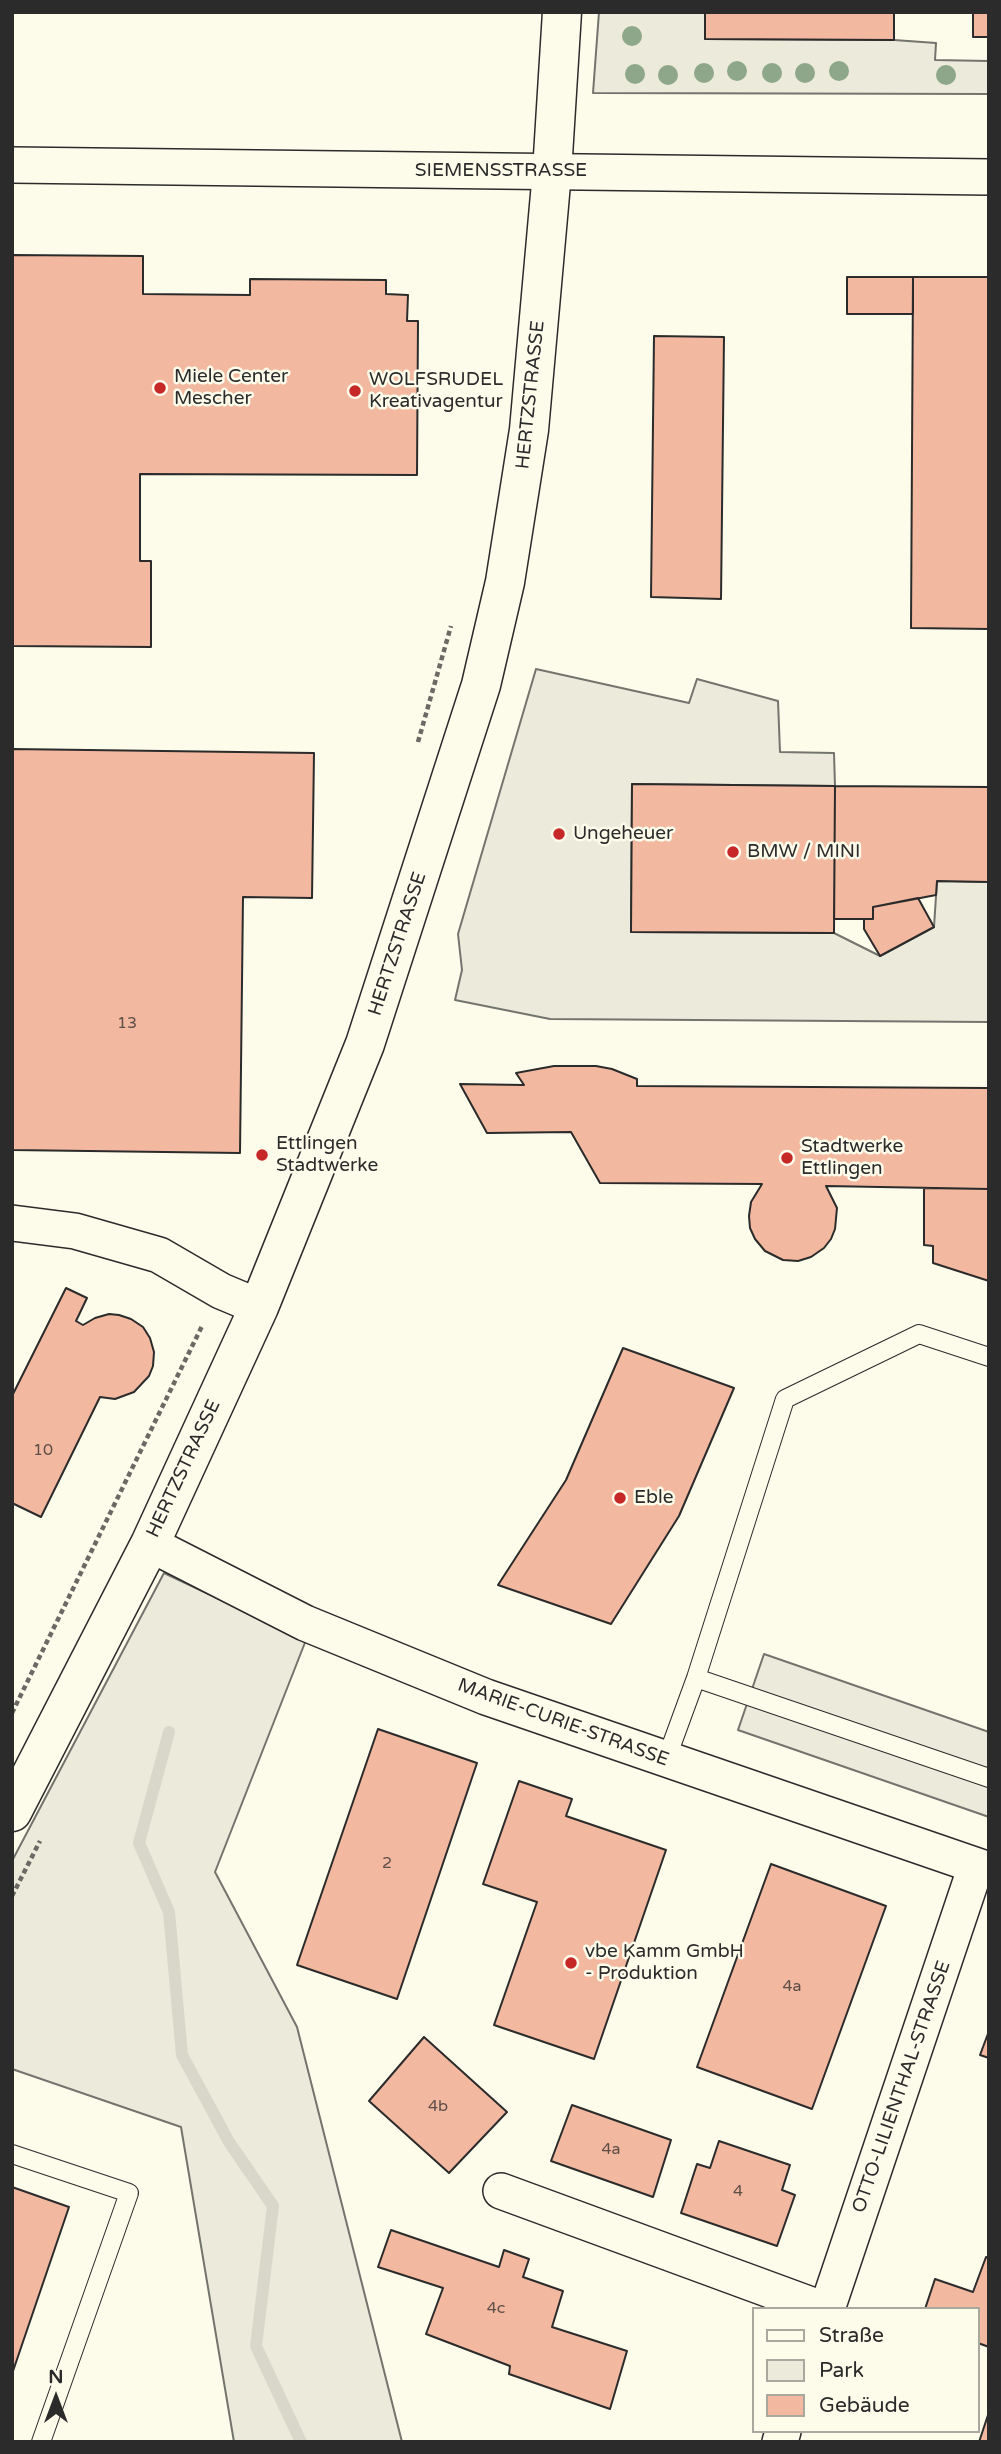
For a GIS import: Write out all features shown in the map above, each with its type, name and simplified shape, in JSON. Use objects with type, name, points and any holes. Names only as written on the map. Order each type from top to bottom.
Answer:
[{"type":"street","name":"HERTZSTRASSE","points":[[12,1812],[150,1544],[259,1307],[365,1044],[481,685],[505,582],[529,430],[552,172],[562,12]]},
{"type":"street","name":"SIEMENSSTRASSE","points":[[12,165],[989,177]]},
{"type":"street","points":[[12,1223],[75,1231],[159,1255],[221,1291],[259,1307]]},
{"type":"street","name":"MARIE-CURIE-STRASSE","points":[[150,1544],[305,1623],[486,1697],[982,1868]]},
{"type":"street","name":"OTTO-LILIENTHAL-STRASSE","points":[[826,2307],[982,1868]]},
{"type":"street","name":"OTTO-LILIENTHAL-STRASSE","points":[[501,2191],[820,2307]]},
{"type":"lane","points":[[666,1760],[696,1678],[785,1399],[919,1334],[989,1357]]},
{"type":"lane","points":[[696,1678],[989,1778]]},
{"type":"lane","points":[[12,2154],[128,2193],[41,2442]]},
{"type":"path","points":[[416,750],[454,617]]},
{"type":"path","points":[[12,1713],[196,1336],[221,1291]]},
{"type":"green space","points":[[599,12],[705,12],[705,39],[894,40],[936,43],[935,60],[989,61],[989,94],[593,93]]},
{"type":"green space","points":[[164,1573],[306,1640],[215,1872],[297,2027],[402,2442],[234,2442],[181,2127],[12,2069],[12,1861]]},
{"type":"shaded area","name":"Ungeheuer","points":[[536,669],[689,703],[697,679],[778,701],[780,752],[834,753],[835,786],[632,784],[631,932],[834,933],[880,956],[934,927],[937,881],[989,882],[989,1022],[550,1019],[455,1000],[462,970],[458,934]]},
{"type":"shaded area","points":[[764,1654],[989,1732],[989,1817],[738,1730]]},
{"type":"building","points":[[705,12],[894,12],[894,40],[705,39]]},
{"type":"building","points":[[973,12],[989,12],[989,37],[973,37]]},
{"type":"building","points":[[12,255],[143,256],[143,294],[250,295],[250,279],[386,280],[386,294],[408,295],[407,321],[418,321],[417,475],[140,474],[140,561],[151,561],[151,647],[12,646]]},
{"type":"building","points":[[847,277],[913,277],[913,314],[847,314]]},
{"type":"building","points":[[913,277],[989,277],[989,629],[911,628]]},
{"type":"building","points":[[654,336],[724,337],[721,599],[651,597]]},
{"type":"building","points":[[12,749],[314,753],[312,898],[243,897],[240,1153],[12,1150]]},
{"type":"building","name":"BMW / MINI","points":[[632,784],[835,786],[834,933],[631,932]]},
{"type":"building","points":[[835,786],[989,787],[989,882],[937,881],[936,895],[873,907],[873,919],[834,919]]},
{"type":"building","points":[[918,898],[934,927],[880,956],[864,929],[864,919],[873,919],[873,907]]},
{"type":"building","name":"Stadtwerke Ettlingen","points":[[554,1066],[596,1066],[612,1069],[637,1079],[637,1086],[989,1088],[989,1189],[826,1186],[837,1208],[831,1239],[811,1257],[798,1261],[783,1260],[765,1251],[750,1228],[751,1202],[762,1184],[600,1183],[571,1132],[487,1133],[460,1084],[524,1085],[516,1073]]},
{"type":"building","points":[[924,1188],[989,1189],[989,1281],[933,1263],[933,1246],[924,1245]]},
{"type":"building","points":[[66,1288],[87,1298],[76,1321],[83,1325],[109,1314],[131,1319],[143,1327],[154,1352],[153,1366],[149,1376],[134,1392],[115,1399],[100,1397],[41,1517],[12,1503],[12,1396]]},
{"type":"building","name":"Eble","points":[[623,1348],[734,1388],[679,1516],[611,1624],[498,1585],[566,1480]]},
{"type":"building","points":[[378,1729],[477,1763],[397,1999],[297,1965]]},
{"type":"building","name":"vbe Kamm GmbH - Produktion","points":[[519,1781],[572,1799],[566,1816],[666,1850],[594,2059],[494,2025],[537,1902],[483,1884]]},
{"type":"building","points":[[771,1864],[886,1906],[812,2109],[697,2067]]},
{"type":"building","points":[[989,2031],[989,2058],[980,2055]]},
{"type":"building","points":[[424,2037],[507,2112],[449,2173],[369,2101]]},
{"type":"building","points":[[572,2105],[671,2140],[653,2197],[551,2161]]},
{"type":"building","points":[[719,2141],[790,2165],[782,2190],[795,2195],[777,2246],[681,2213],[697,2164],[710,2168]]},
{"type":"building","points":[[12,2187],[69,2207],[12,2374]]},
{"type":"building","points":[[391,2230],[499,2267],[504,2250],[529,2259],[523,2277],[563,2291],[552,2327],[627,2351],[610,2409],[509,2374],[510,2366],[426,2334],[443,2288],[378,2267]]},
{"type":"building","points":[[986,2257],[989,2258],[989,2347],[980,2344],[980,2307],[926,2307],[935,2279],[973,2292]]},
{"type":"building","points":[[989,2412],[989,2442],[979,2442]]},
{"type":"waterway","points":[[169,1732],[139,1843],[169,1912],[182,2055],[229,2142],[273,2206],[256,2346],[301,2442]]},
{"type":"place","name":"Miele Center Mescher","points":[[160,388]]},
{"type":"place","name":"WOLFSRUDEL Kreativagentur","points":[[355,391]]},
{"type":"place","name":"Ungeheuer","points":[[559,834]]},
{"type":"place","name":"BMW / MINI","points":[[733,852]]},
{"type":"place","name":"Ettlingen Stadtwerke","points":[[262,1155]]},
{"type":"place","name":"Stadtwerke Ettlingen","points":[[787,1158]]},
{"type":"place","name":"Eble","points":[[620,1498]]},
{"type":"place","name":"vbe Kamm GmbH - Produktion","points":[[571,1963]]}]
